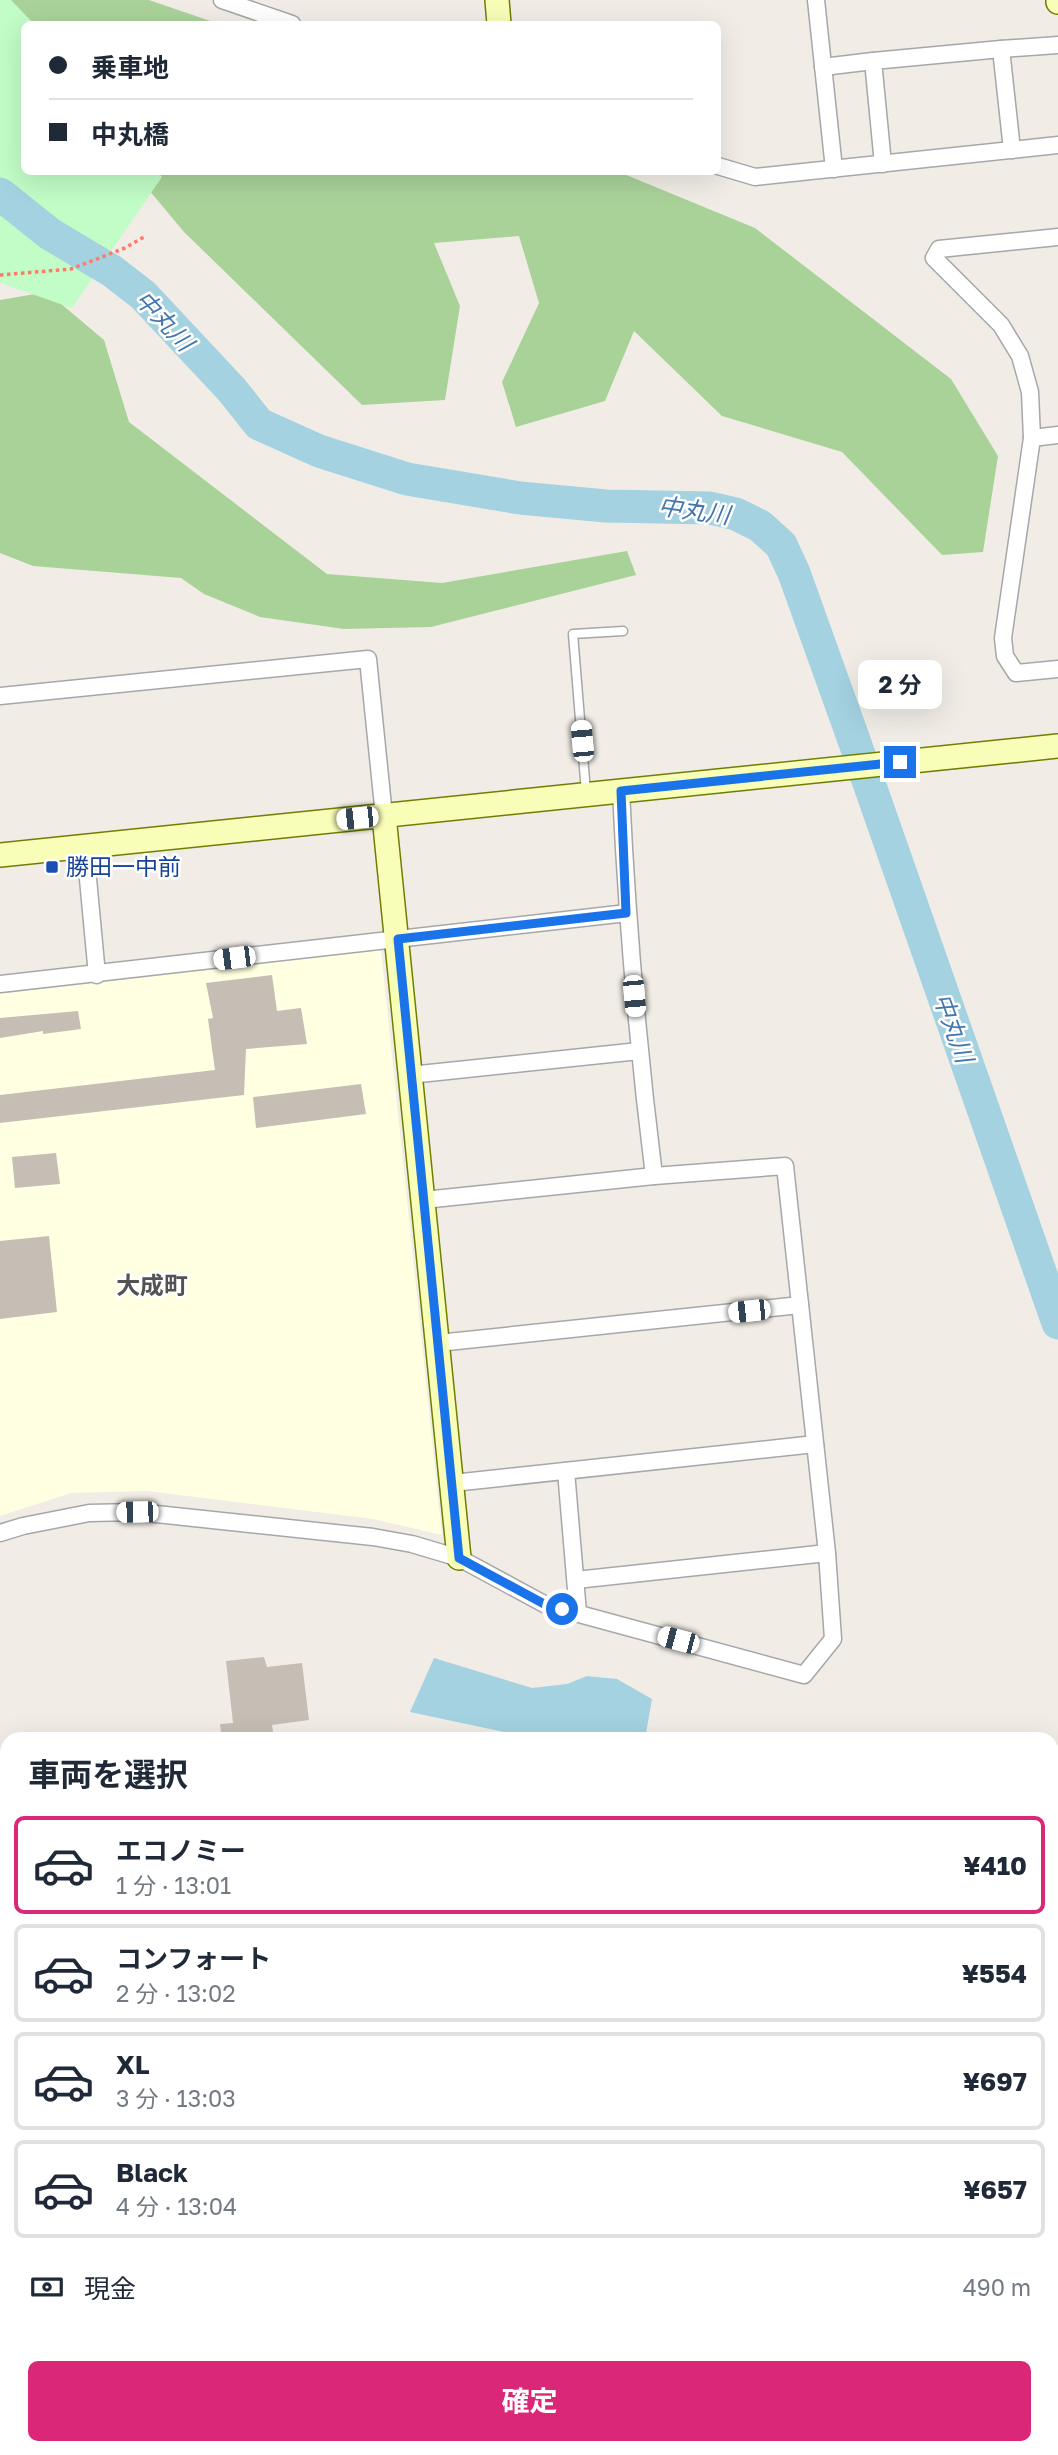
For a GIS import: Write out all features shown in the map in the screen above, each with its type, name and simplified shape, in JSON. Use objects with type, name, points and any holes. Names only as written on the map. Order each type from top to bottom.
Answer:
[{"type":"street","points":[[222,0],[283,21]]},
{"type":"street","points":[[496,0],[499,21]]},
{"type":"street","points":[[816,0],[834,169]]},
{"type":"street","points":[[823,67],[1058,45]]},
{"type":"street","points":[[1000,49],[1012,150]]},
{"type":"street","points":[[873,61],[883,164]]},
{"type":"street","points":[[721,167],[755,177],[1058,145]]},
{"type":"street","points":[[1058,237],[939,249],[934,258],[1000,325],[1020,356],[1030,392],[1032,438],[1003,638],[1005,656],[1017,673],[1058,668]]},
{"type":"street","points":[[1032,438],[1058,435]]},
{"type":"street","points":[[0,696],[368,659],[459,1558]]},
{"type":"street","points":[[0,855],[1058,746]]},
{"type":"street","points":[[621,791],[626,913],[654,1176]]},
{"type":"street","points":[[85,847],[97,975]]},
{"type":"street","points":[[0,984],[626,913]]},
{"type":"street","points":[[410,1075],[639,1051]]},
{"type":"street","points":[[0,1533],[89,1513],[137,1512],[373,1537],[412,1544],[459,1558],[546,1605],[804,1675],[833,1639],[827,1553],[785,1166],[654,1176],[424,1200]]},
{"type":"street","points":[[438,1343],[800,1306]]},
{"type":"street","points":[[453,1483],[815,1444]]},
{"type":"street","points":[[566,1471],[578,1613]]},
{"type":"street","points":[[576,1580],[827,1553]]},
{"type":"lane","points":[[586,795],[573,634],[623,631]]},
{"type":"path","points":[[0,275],[71,269],[125,248],[144,237]]},
{"type":"shaded area","points":[[381,950],[442,1535],[373,1519],[147,1491],[71,1493],[0,1516],[0,994]]},
{"type":"green space","points":[[0,0],[149,0],[210,21],[21,21]]},
{"type":"green space","points":[[0,0],[11,0],[31,21],[21,21],[21,175],[162,177],[72,308],[0,283]]},
{"type":"green space","points":[[136,175],[626,175],[755,228],[951,379],[998,456],[983,552],[942,555],[842,452],[722,416],[634,331],[605,401],[516,427],[502,382],[539,303],[519,236],[434,243],[460,306],[445,400],[362,405],[184,232]]},
{"type":"green space","points":[[47,292],[104,340],[129,422],[327,574],[442,583],[627,551],[636,575],[431,627],[344,629],[260,617],[204,594],[181,578],[33,566],[0,553],[0,300]]},
{"type":"water","points":[[434,1658],[532,1688],[567,1684],[587,1676],[617,1679],[652,1699],[646,1732],[504,1732],[410,1712]]},
{"type":"building","points":[[272,975],[277,1011],[301,1008],[307,1044],[246,1049],[244,1095],[0,1123],[0,1095],[215,1070],[208,1019],[213,1018],[206,983]]},
{"type":"building","points":[[78,1011],[81,1029],[43,1034],[43,1031],[0,1038],[0,1018]]},
{"type":"building","points":[[361,1084],[366,1114],[256,1128],[253,1097]]},
{"type":"building","points":[[56,1153],[60,1184],[15,1188],[12,1157]]},
{"type":"building","points":[[49,1236],[57,1312],[0,1319],[0,1241]]},
{"type":"building","points":[[264,1657],[267,1667],[302,1663],[309,1720],[272,1725],[273,1732],[221,1732],[220,1724],[233,1723],[226,1661]]},
{"type":"waterway","name":"中丸川","points":[[0,194],[50,234],[112,271],[143,295],[232,390],[259,424],[319,451],[407,479],[520,498],[606,506],[710,508],[736,514],[760,526],[781,545],[794,573],[855,743],[1058,1323]]},
{"type":"place","name":"勝田一中前","points":[[52,867]]},
{"type":"district","name":"大成町","points":[[152,1286]]},
{"type":"route","points":[[562,1609],[546,1605],[459,1558],[398,939],[626,913],[621,791],[900,762]]}]
